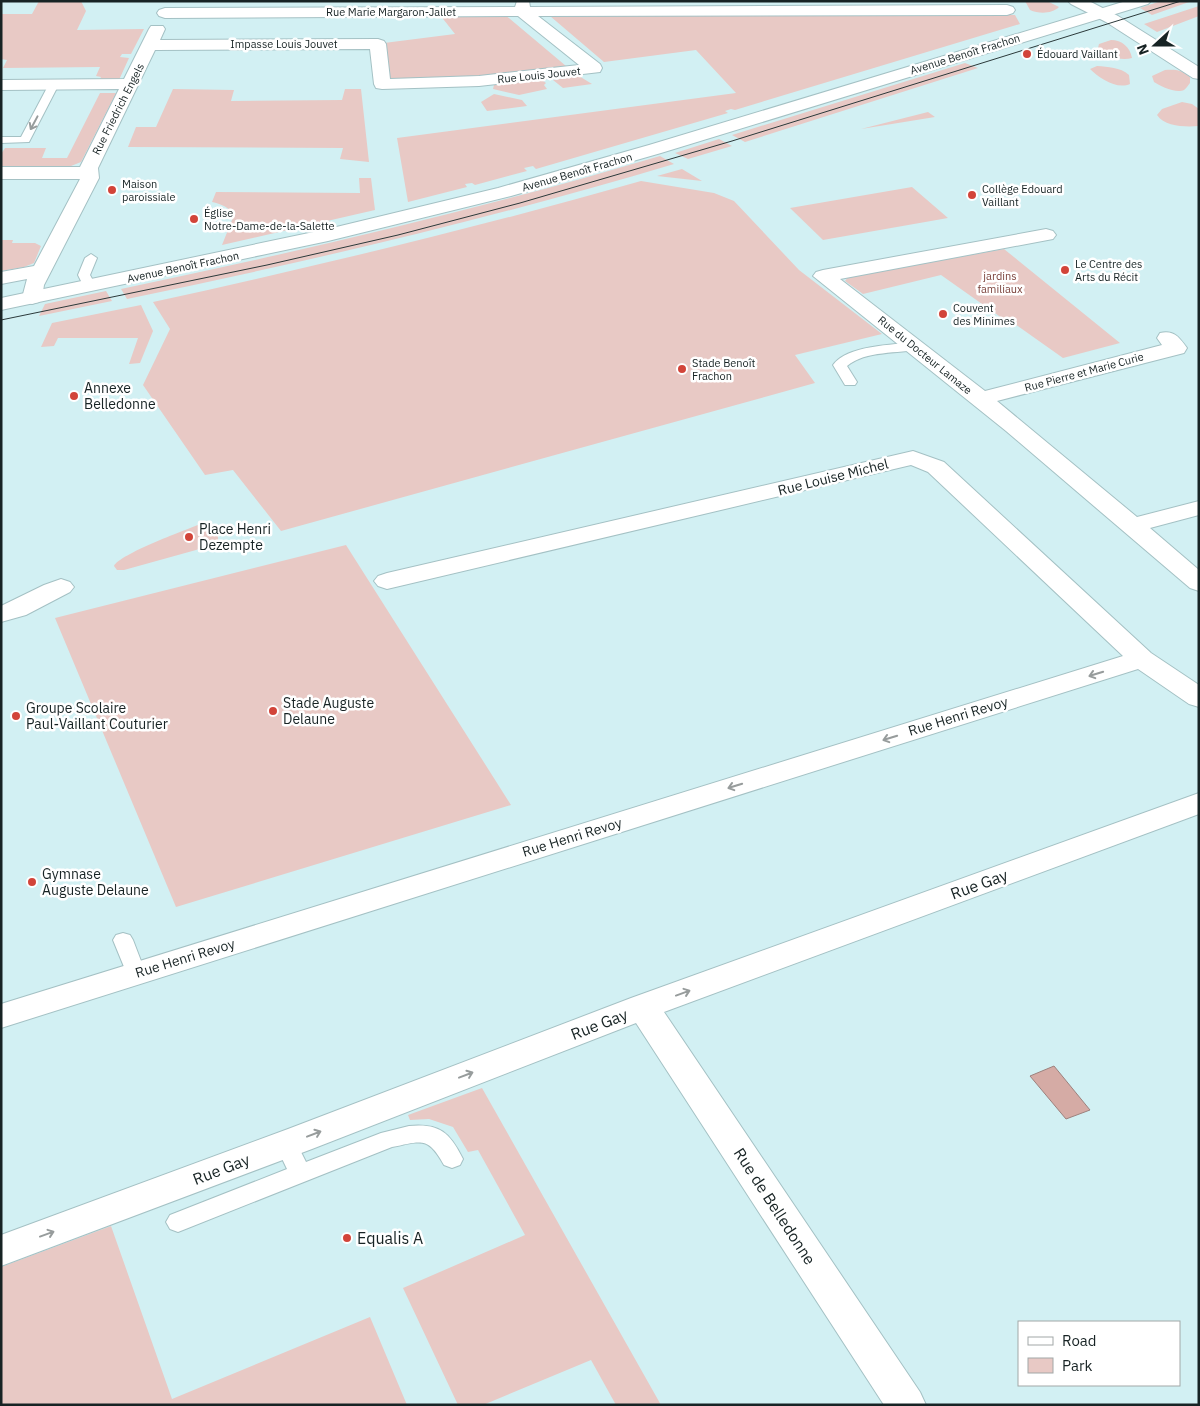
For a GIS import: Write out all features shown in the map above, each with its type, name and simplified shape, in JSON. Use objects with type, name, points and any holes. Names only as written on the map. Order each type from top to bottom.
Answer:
[{"type":"street","points":[[1076,1],[1101,14],[1199,74]]},
{"type":"street","name":"Avenue Benoît Frachon","points":[[1,304],[328,235],[504,192],[655,149],[1143,1]]},
{"type":"street","name":"Rue Marie Margaron-Jallet","points":[[168,7],[523,6],[1006,10]]},
{"type":"street","name":"Rue Louis Jouvet","points":[[382,84],[480,81],[594,68],[523,6]]},
{"type":"street","name":"Rue Friedrich Engels","points":[[32,298],[34,285],[40,271],[90,178],[89,168],[168,7]]},
{"type":"street","name":"Impasse Louis Jouvet","points":[[150,45],[378,44],[382,84]]},
{"type":"street","points":[[1,84],[131,84]]},
{"type":"street","points":[[1,172],[90,173]]},
{"type":"street","name":"Rue du Docteur Lamaze","points":[[1046,235],[823,276],[916,346],[979,400],[1133,525],[1199,583]]},
{"type":"street","points":[[1,278],[40,271]]},
{"type":"street","name":"Rue Pierre et Marie Curie","points":[[979,400],[1176,348],[1168,338]]},
{"type":"street","name":"Rue Louise Michel","points":[[387,581],[913,458],[936,467],[1142,659],[1199,698]]},
{"type":"street","points":[[1133,525],[1199,508]]},
{"type":"street","points":[[1,614],[19,609],[44,593],[60,587]]},
{"type":"street","name":"Rue Henri Revoy","points":[[1,1016],[1142,659]]},
{"type":"street","name":"Rue Gay","points":[[1,1251],[643,1007],[1199,803]]},
{"type":"street","name":"Rue de Belledonne","points":[[643,1007],[906,1405]]},
{"type":"lane","points":[[1,140],[25,140],[54,84]]},
{"type":"lane","points":[[90,286],[84,275],[91,258]]},
{"type":"lane","points":[[850,382],[840,365],[843,361],[854,356],[916,346]]},
{"type":"lane","points":[[123,940],[136,974]]},
{"type":"lane","points":[[178,1222],[389,1139],[412,1134],[426,1135],[442,1141],[452,1159]]},
{"type":"lane","points":[[286,1144],[301,1174]]},
{"type":"green space","points":[[39,1],[81,1],[86,11],[77,30],[144,29],[131,54],[122,54],[120,57],[129,58],[119,80],[100,79],[101,77],[96,76],[100,67],[3,68],[7,60],[1,59],[1,14],[32,14]]},
{"type":"green space","points":[[1025,1],[1047,1],[1059,7],[1045,13],[1037,12],[1030,10]]},
{"type":"green space","points":[[1161,1],[1192,1],[1152,15],[1140,8]]},
{"type":"green space","points":[[1199,6],[1199,16],[1157,32],[1144,24]]},
{"type":"green space","points":[[504,14],[566,66],[479,77],[390,81],[384,43],[455,34],[440,15]]},
{"type":"green space","points":[[1015,15],[1020,24],[735,110],[731,109],[725,111],[728,113],[536,169],[533,166],[524,168],[527,171],[475,185],[472,183],[465,184],[467,187],[408,202],[397,138],[736,93],[696,50],[604,62],[550,16]]},
{"type":"green space","points":[[1111,40],[1119,41],[1125,45],[1132,58],[1114,58],[1104,54],[1098,48],[1099,44]]},
{"type":"green space","points":[[965,63],[978,68],[745,142],[732,135]]},
{"type":"green space","points":[[1097,66],[1122,70],[1129,75],[1130,84],[1114,84],[1103,79],[1090,69]]},
{"type":"green space","points":[[1165,70],[1181,71],[1190,77],[1190,83],[1184,90],[1177,91],[1154,82],[1152,76]]},
{"type":"green space","points":[[579,76],[592,84],[563,88],[553,80]]},
{"type":"green space","points":[[542,80],[546,83],[544,85],[547,89],[519,95],[493,89],[494,85]]},
{"type":"green space","points":[[173,89],[234,90],[231,101],[342,100],[345,89],[361,89],[369,162],[340,159],[343,148],[128,147],[136,127],[156,127]]},
{"type":"green space","points":[[100,93],[116,93],[81,162],[71,166],[1,167],[1,154],[5,148],[46,148],[42,158],[67,158]]},
{"type":"green space","points":[[494,94],[522,100],[527,106],[487,111],[481,102]]},
{"type":"green space","points":[[1182,102],[1192,104],[1199,109],[1199,126],[1170,124],[1157,115],[1162,109]]},
{"type":"green space","points":[[928,112],[935,117],[861,129]]},
{"type":"green space","points":[[719,139],[732,146],[688,159],[675,153]]},
{"type":"green space","points":[[660,156],[674,164],[538,203],[402,238],[127,299],[121,289],[257,260],[392,228],[526,194]]},
{"type":"green space","points":[[682,169],[702,181],[657,176]]},
{"type":"green space","points":[[359,178],[371,178],[375,210],[222,245],[234,215],[224,206],[212,202],[216,192],[360,193]]},
{"type":"green space","points":[[641,181],[714,193],[734,201],[799,270],[882,334],[795,355],[815,383],[281,531],[233,470],[205,475],[143,385],[170,329],[153,302],[398,245]]},
{"type":"green space","points":[[912,187],[948,218],[823,240],[790,208]]},
{"type":"green space","points":[[1,240],[13,240],[12,243],[35,243],[41,246],[34,263],[24,267],[1,271]]},
{"type":"green space","name":"jardins familiaux","points":[[1004,249],[1120,343],[1063,358],[941,275],[863,294],[845,281],[848,277]]},
{"type":"green space","points":[[106,291],[112,301],[39,316],[45,304]]},
{"type":"green space","points":[[141,305],[153,331],[140,363],[129,364],[138,338],[58,338],[54,346],[41,347],[52,323]]},
{"type":"green space","points":[[198,525],[211,527],[218,533],[218,542],[124,570],[117,570],[114,566],[139,549]]},
{"type":"green space","name":"Stade Auguste Delaune","points":[[346,545],[511,805],[176,907],[55,618]]},
{"type":"green space","points":[[482,1088],[661,1405],[616,1405],[591,1360],[483,1405],[458,1405],[403,1288],[525,1235],[478,1150],[468,1152],[453,1127],[429,1119],[410,1120],[408,1115]]},
{"type":"green space","points":[[111,1226],[172,1399],[370,1317],[407,1405],[1,1405],[1,1267]]},
{"type":"shaded area","points":[[1054,1066],[1090,1110],[1066,1119],[1030,1076]]},
{"type":"tram line","points":[[1,320],[267,265],[398,235],[520,203],[732,141],[1181,1]]},
{"type":"place","name":"Édouard Vaillant","points":[[1027,54]]},
{"type":"place","name":"Maison paroissiale","points":[[112,190]]},
{"type":"place","name":"Collège Edouard Vaillant","points":[[972,195]]},
{"type":"place","name":"Église Notre-Dame-de-la-Salette","points":[[194,219]]},
{"type":"place","name":"Le Centre des Arts du Récit","points":[[1065,270]]},
{"type":"place","name":"Couvent des Minimes","points":[[943,314]]},
{"type":"place","name":"Stade Benoît Frachon","points":[[682,369]]},
{"type":"place","name":"Annexe Belledonne","points":[[74,396]]},
{"type":"place","name":"Place Henri Dezempte","points":[[189,537]]},
{"type":"place","name":"Stade Auguste Delaune","points":[[273,711]]},
{"type":"place","name":"Groupe Scolaire Paul-Vaillant Couturier","points":[[16,716]]},
{"type":"place","name":"Gymnase Auguste Delaune","points":[[32,882]]},
{"type":"place","name":"Equalis A","points":[[347,1238]]}]
